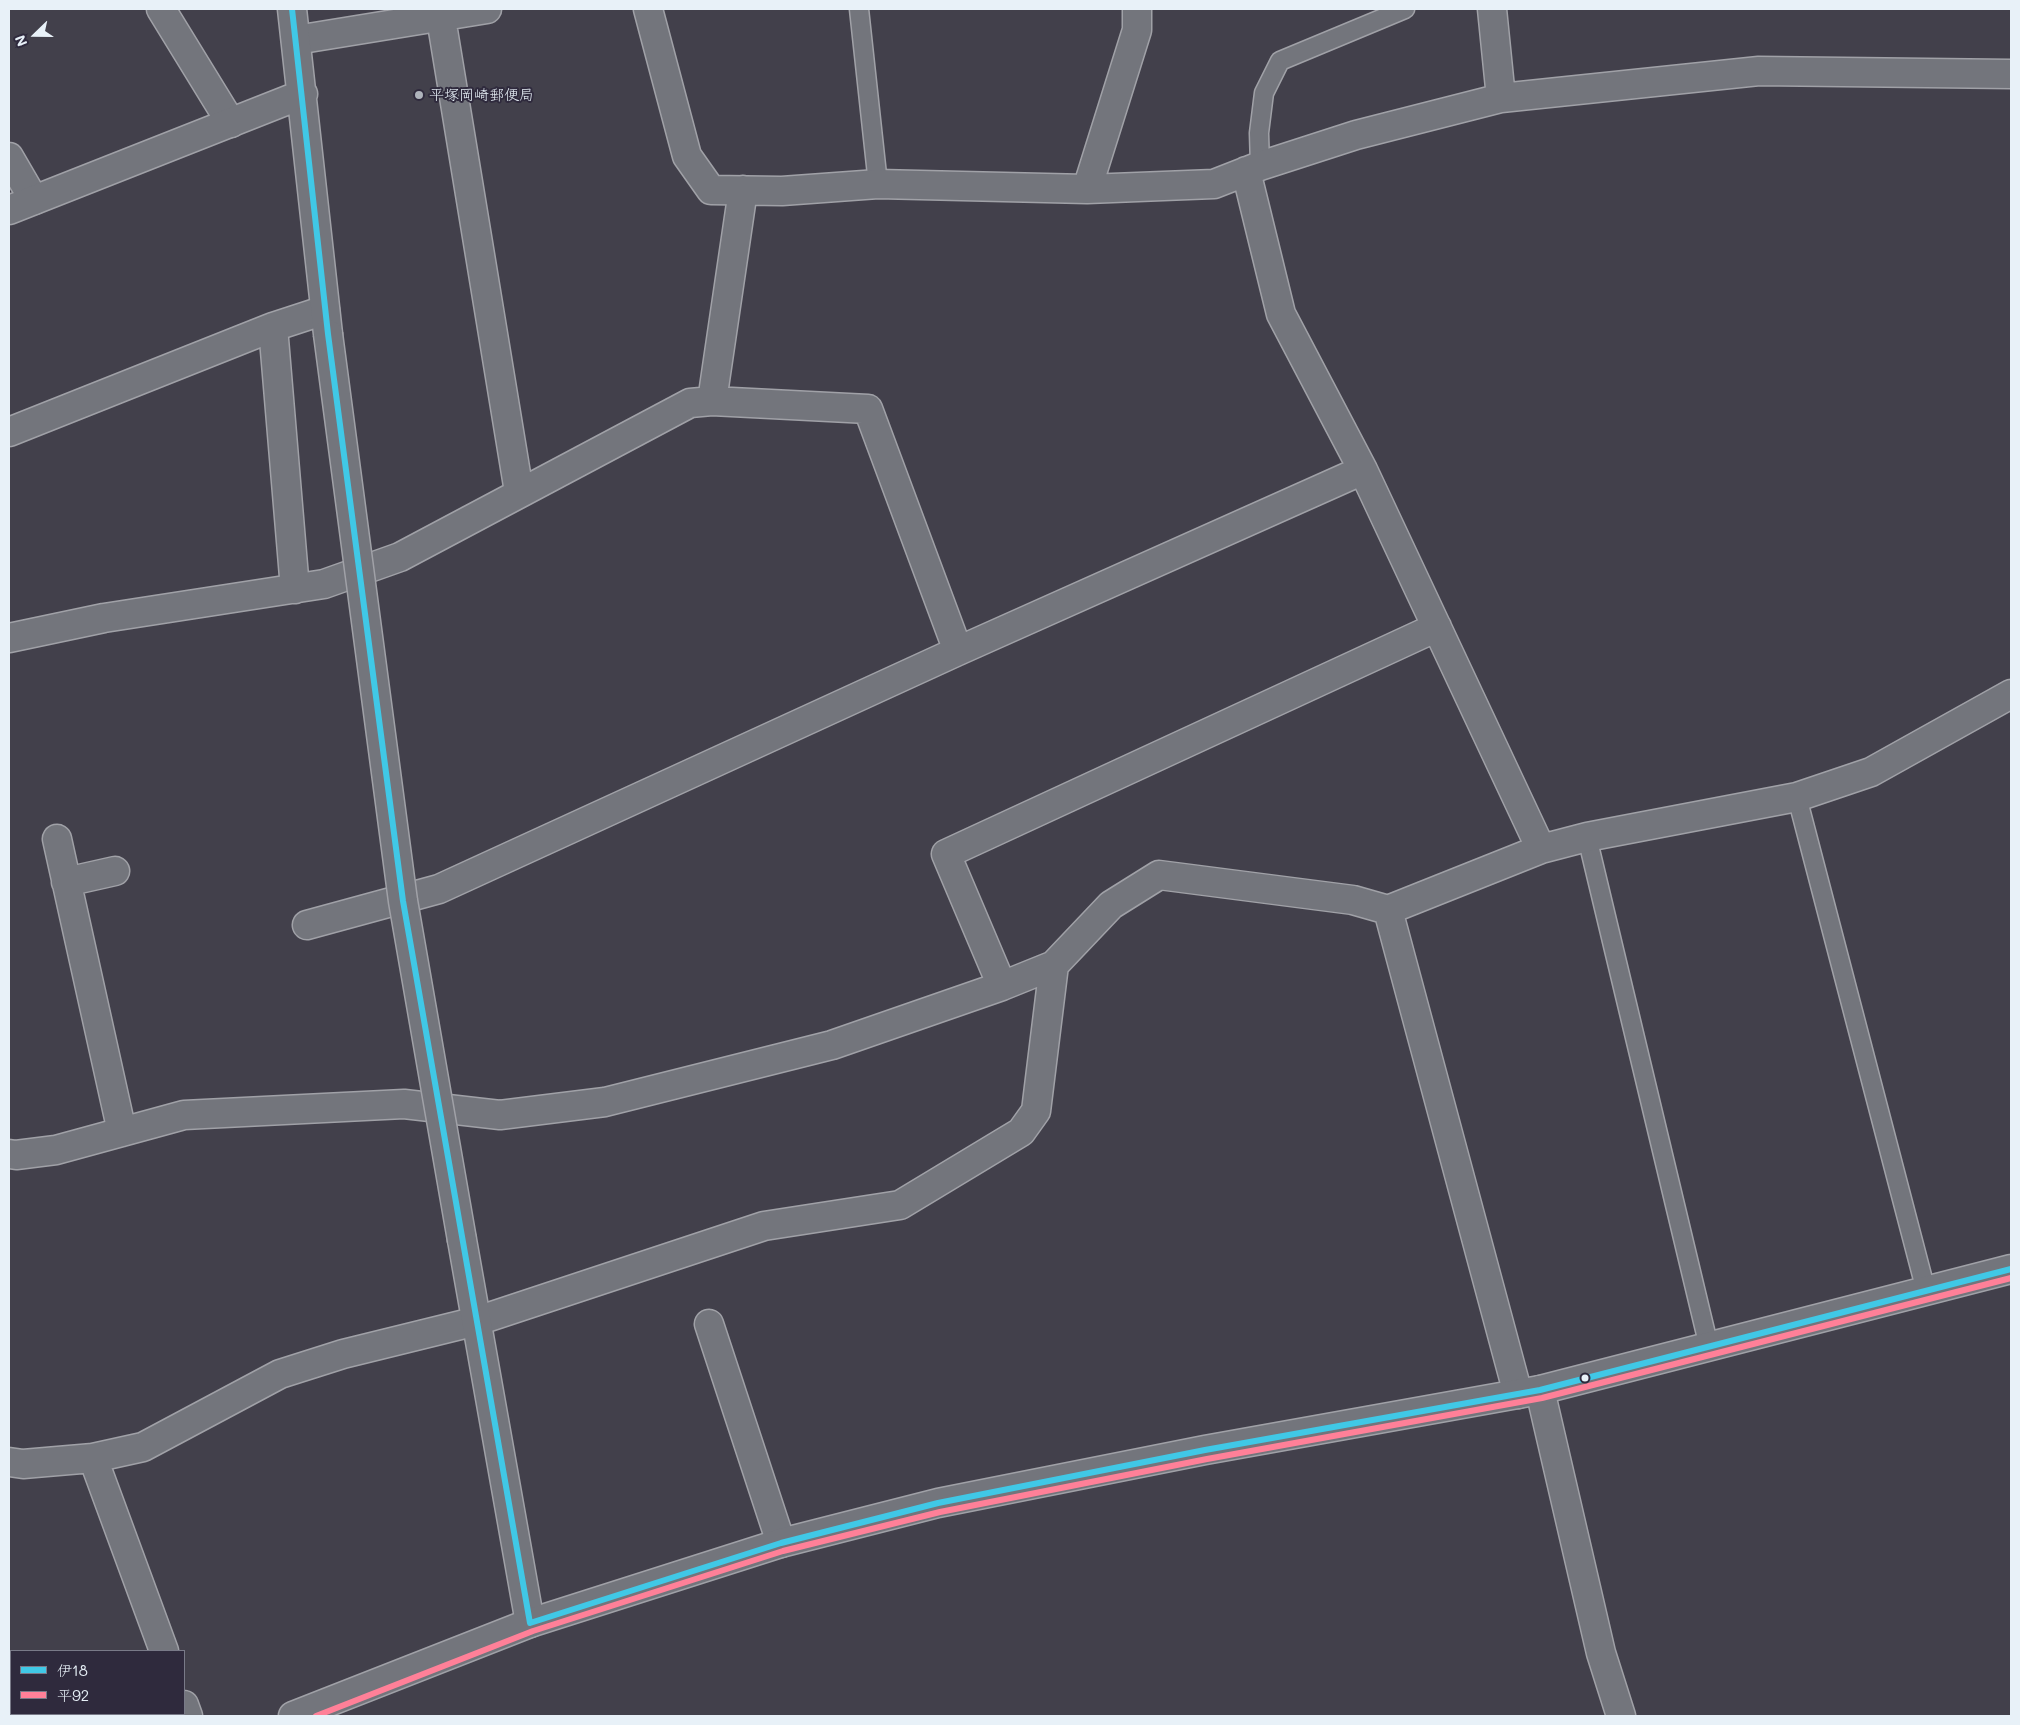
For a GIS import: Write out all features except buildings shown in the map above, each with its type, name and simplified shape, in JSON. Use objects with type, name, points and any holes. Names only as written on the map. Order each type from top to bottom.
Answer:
[{"type":"street","points":[[161,9],[231,122]]},
{"type":"street","points":[[292,9],[303,94],[326,322],[403,901],[530,1623]]},
{"type":"street","points":[[296,40],[441,18],[487,9]]},
{"type":"street","points":[[648,9],[687,156],[711,190],[782,191],[878,184],[1087,189],[1214,184],[1253,168],[1356,135],[1501,98],[1759,71],[2011,74]]},
{"type":"street","points":[[1087,189],[1137,30],[1138,9]]},
{"type":"street","points":[[1492,9],[1501,98]]},
{"type":"street","points":[[441,18],[519,492]]},
{"type":"street","points":[[9,210],[303,94]]},
{"type":"street","points":[[9,157],[34,200]]},
{"type":"street","points":[[1253,168],[1281,314],[1363,470],[1541,849]]},
{"type":"street","points":[[712,401],[743,190]]},
{"type":"street","points":[[9,432],[273,327],[326,322]]},
{"type":"street","points":[[273,327],[295,589]]},
{"type":"street","points":[[9,638],[104,618],[324,584],[400,557],[519,492],[690,403],[712,401],[868,408],[958,651]]},
{"type":"street","points":[[307,925],[439,889],[958,651],[1363,470]]},
{"type":"street","points":[[1002,986],[946,854],[1437,628]]},
{"type":"street","points":[[9,1154],[16,1155],[56,1150],[184,1114],[404,1104],[500,1115],[605,1102],[832,1045],[1002,986],[1054,964],[1111,905],[1159,875],[1353,900],[1388,910],[1541,849],[1588,837],[1797,796],[1871,772],[2011,694]]},
{"type":"street","points":[[57,839],[122,1132]]},
{"type":"street","points":[[66,882],[115,871]]},
{"type":"street","points":[[1388,910],[1529,1392],[1601,1653],[1621,1716]]},
{"type":"street","points":[[9,1462],[23,1464],[93,1458],[143,1446],[280,1374],[342,1354],[477,1321],[764,1226],[900,1205],[1021,1132],[1036,1111],[1054,964]]},
{"type":"street","points":[[293,1716],[530,1623],[781,1543],[938,1503],[1206,1450],[1529,1392],[2011,1269]]},
{"type":"street","points":[[709,1324],[781,1543]]},
{"type":"street","points":[[93,1458],[164,1650]]},
{"type":"lane","points":[[859,9],[878,184]]},
{"type":"lane","points":[[1253,168],[1264,93],[1280,62],[1404,9]]},
{"type":"lane","points":[[1797,796],[1926,1291]]},
{"type":"lane","points":[[1588,837],[1709,1347]]},
{"type":"transit line","name":"伊18","points":[[292,9],[328,334],[403,901],[530,1623],[781,1543],[938,1503],[1205,1450],[1540,1390],[2011,1269]]},
{"type":"transit line","name":"平92","points":[[316,1716],[533,1631],[783,1551],[940,1512],[1207,1459],[1542,1398],[2011,1278]]},
{"type":"place","name":"平塚岡崎郵便局","points":[[419,95]]}]
